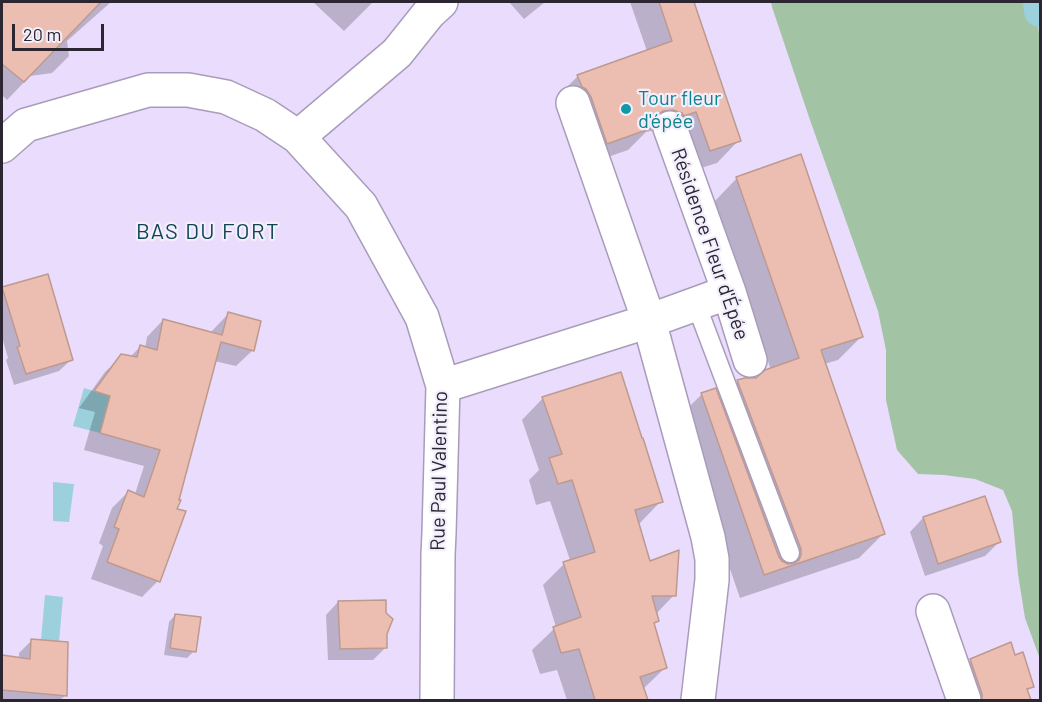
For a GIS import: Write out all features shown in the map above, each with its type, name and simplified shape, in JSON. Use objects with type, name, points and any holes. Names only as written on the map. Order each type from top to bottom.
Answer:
[{"type":"street","points":[[298,137],[397,53],[429,13],[441,2]]},
{"type":"street","name":"Rue Paul Valentino","points":[[2,146],[26,125],[148,90],[188,90],[226,97],[265,115],[298,137],[361,207],[422,316],[443,386],[437,700]]},
{"type":"street","points":[[573,103],[649,321],[708,537],[712,559],[712,580],[698,700]]},
{"type":"street","name":"Résidence Fleur d'Épée","points":[[670,128],[729,292],[750,360]]},
{"type":"street","points":[[443,386],[649,321],[729,292]]},
{"type":"street","points":[[933,611],[964,700]]},
{"type":"lane","points":[[696,304],[790,553]]},
{"type":"shaded area","points":[[771,2],[1035,2],[1040,41],[1040,659],[1025,618],[1012,511],[1003,490],[975,479],[918,474],[897,450],[886,400],[886,350],[878,311]]},
{"type":"shaded area","points":[[84,388],[110,396],[100,433],[73,426]]},
{"type":"shaded area","points":[[53,482],[74,484],[69,522],[53,521]]},
{"type":"shaded area","points":[[45,595],[63,597],[59,642],[41,640]]},
{"type":"building","points":[[2,2],[101,2],[24,82],[2,64]]},
{"type":"building","points":[[659,2],[694,2],[741,141],[710,151],[696,112],[684,116],[673,110],[663,111],[656,116],[652,128],[607,144],[591,97],[582,87],[577,75],[672,41]]},
{"type":"building","points":[[801,154],[863,337],[821,350],[885,534],[764,575],[701,393],[716,388],[779,557],[788,564],[794,563],[799,560],[801,549],[737,380],[756,378],[765,370],[799,358],[736,177]]},
{"type":"building","points":[[48,274],[73,360],[26,374],[2,287]]},
{"type":"building","points":[[228,312],[261,321],[254,351],[221,342],[177,509],[186,511],[160,582],[107,562],[119,529],[114,527],[128,490],[144,497],[160,450],[100,433],[110,396],[94,391],[121,354],[137,357],[140,345],[157,350],[163,319],[222,335]]},
{"type":"building","points":[[621,372],[663,502],[635,510],[650,561],[679,550],[676,596],[652,596],[659,621],[654,623],[667,668],[640,677],[648,700],[595,700],[579,649],[561,653],[553,627],[581,617],[563,562],[595,552],[572,480],[558,484],[549,458],[562,454],[542,397]]},
{"type":"building","points":[[985,496],[1001,542],[938,564],[923,517]]},
{"type":"building","points":[[386,600],[386,613],[393,619],[387,634],[387,648],[340,649],[338,601]]},
{"type":"building","points":[[175,614],[201,617],[196,652],[170,648]]},
{"type":"building","points":[[31,639],[68,642],[67,696],[2,690],[2,655],[30,659]]},
{"type":"building","points":[[1011,642],[1015,655],[1023,652],[1034,687],[1027,689],[1031,700],[982,700],[970,659]]},
{"type":"waterway","points":[[1039,2],[1040,11]]},
{"type":"place","name":"Tour fleur d'épée","points":[[626,109]]},
{"type":"district","name":"BAS DU FORT","points":[[208,232]]}]
